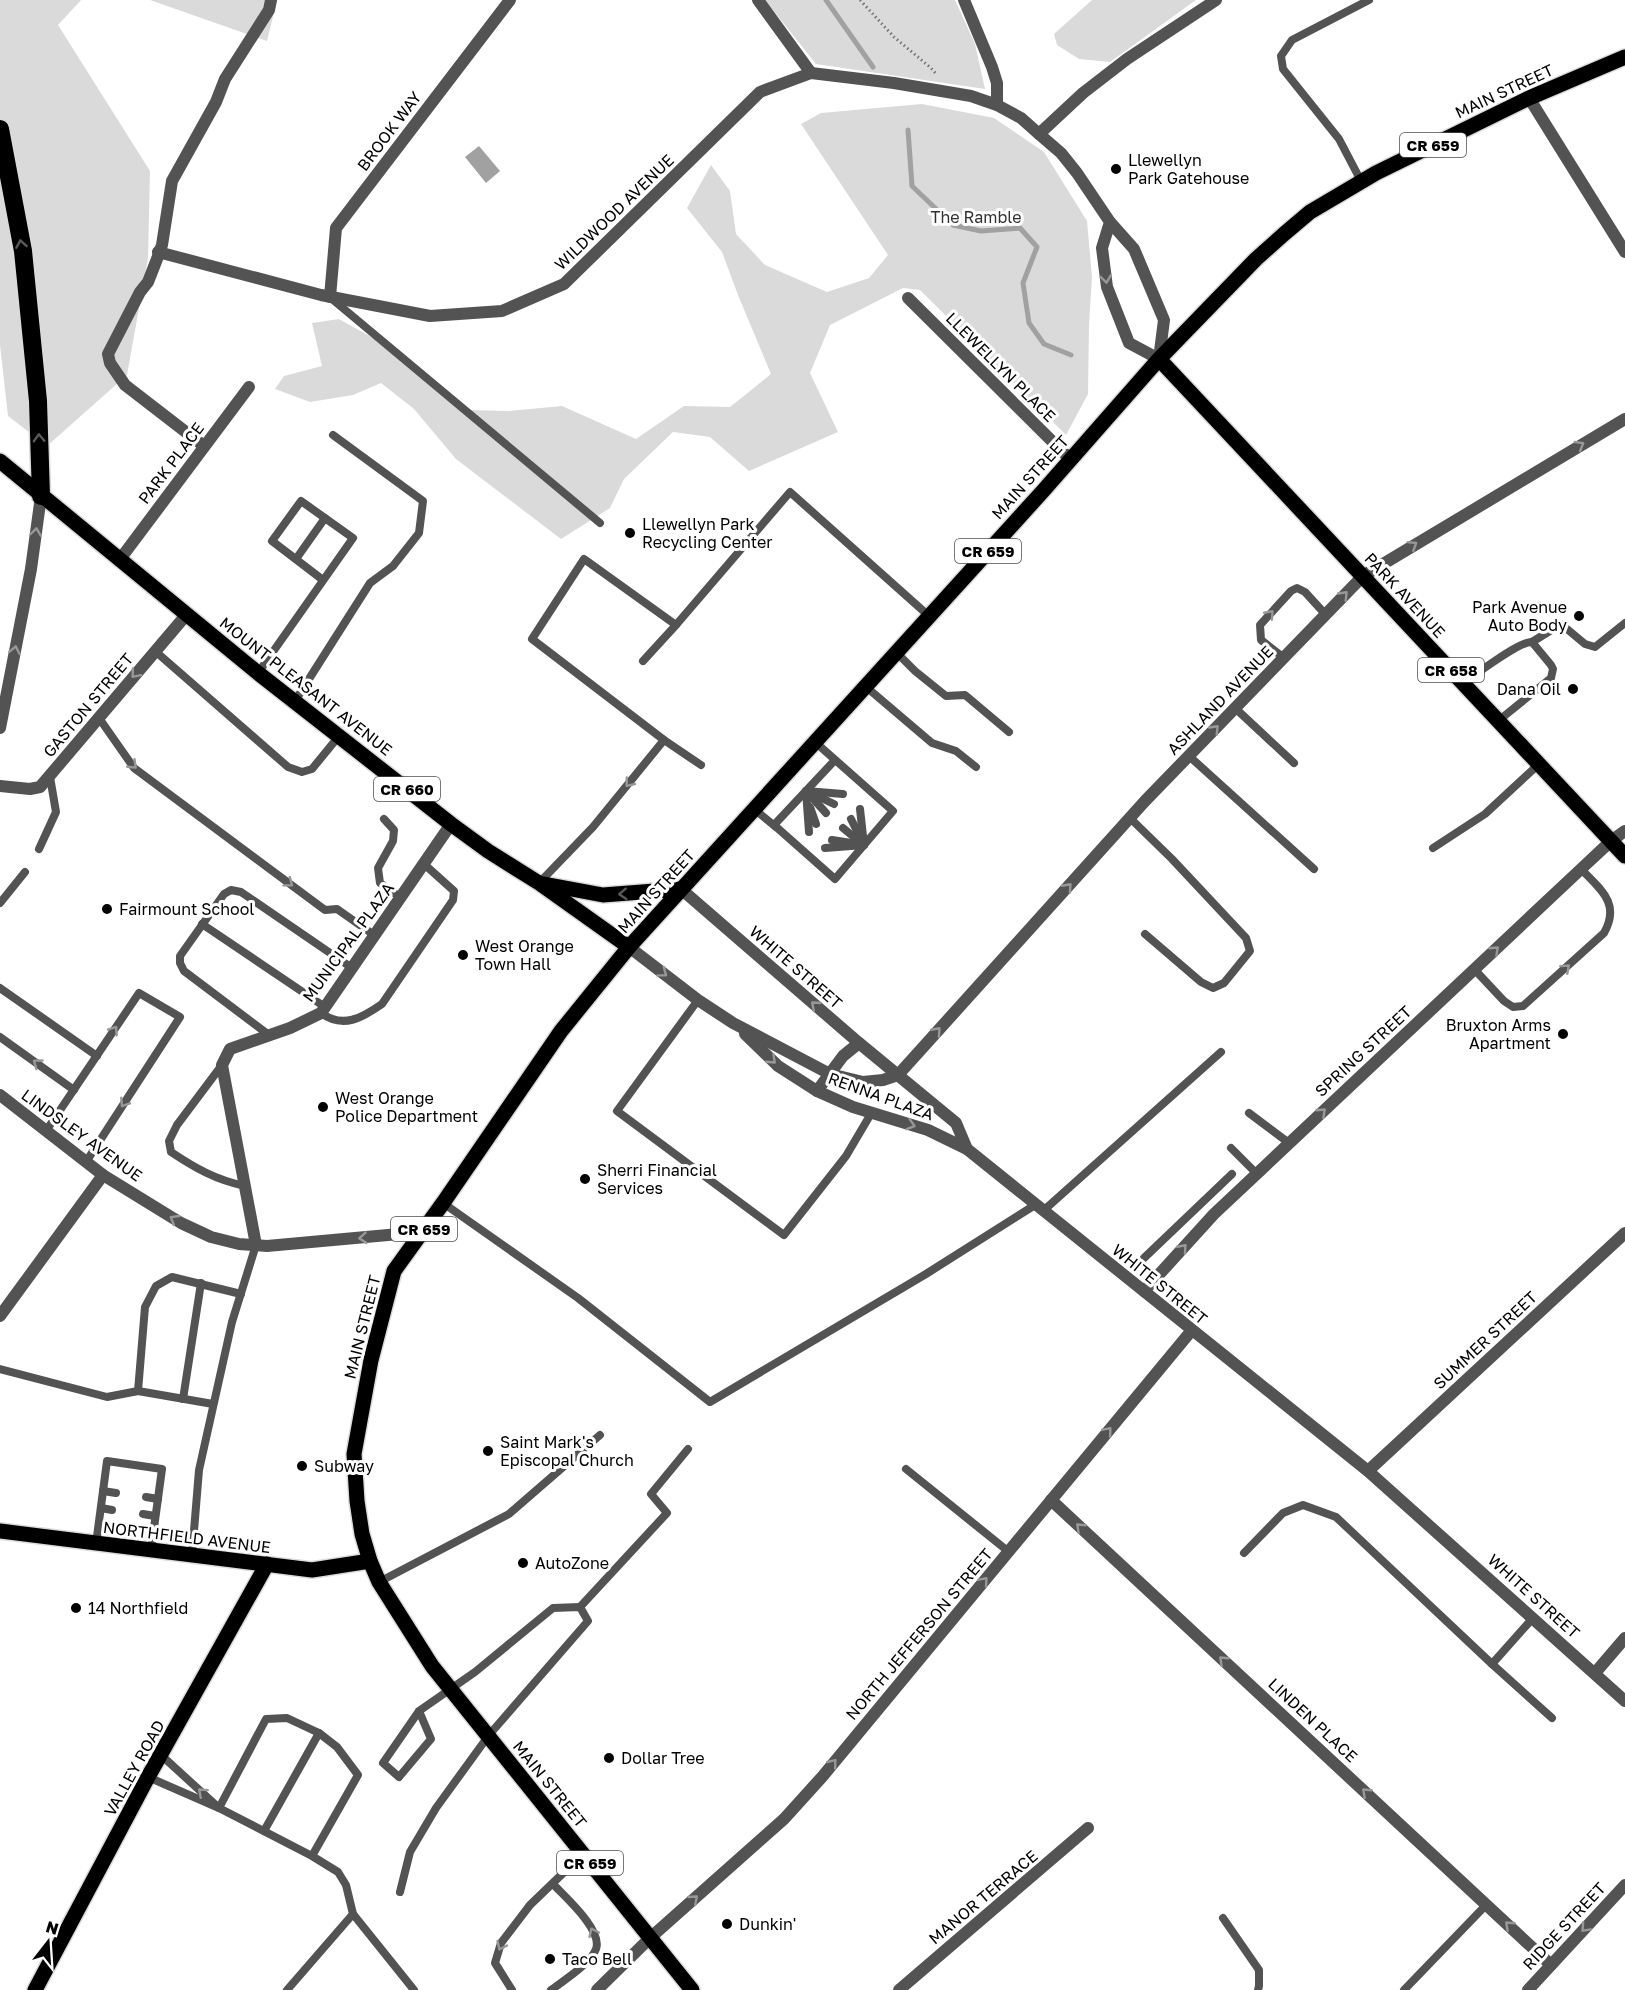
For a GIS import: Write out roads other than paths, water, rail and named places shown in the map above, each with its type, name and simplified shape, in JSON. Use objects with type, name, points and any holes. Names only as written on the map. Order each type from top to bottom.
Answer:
[{"type":"highway","points":[[0,129],[23,251],[38,401],[41,496]]},
{"type":"main road","name":"MAIN STREET","points":[[692,1990],[450,1689],[413,1638],[379,1582],[370,1561],[362,1534],[357,1501],[354,1454],[371,1360],[394,1271],[561,1031],[629,947],[1071,460],[1159,359],[1256,259],[1310,212],[1361,181],[1530,98],[1625,57]]},
{"type":"main road","name":"PARK AVENUE","points":[[1159,359],[1625,856]]},
{"type":"main road","name":"MOUNT PLEASANT AVENUE","points":[[0,461],[121,558],[258,673],[451,824],[629,947]]},
{"type":"main road","points":[[539,884],[603,895],[681,889]]},
{"type":"main road","name":"NORTHFIELD AVENUE","points":[[0,1531],[312,1570],[370,1561]]},
{"type":"main road","name":"VALLEY ROAD","points":[[35,1990],[148,1777],[267,1564]]},
{"type":"street","points":[[204,446],[125,385],[110,363],[108,354],[140,292],[148,282],[162,245],[172,181],[216,102],[225,79],[269,10],[272,0]]},
{"type":"street","name":"BROOK WAY","points":[[330,297],[336,228],[510,0]]},
{"type":"street","points":[[758,0],[811,73]]},
{"type":"street","points":[[964,0],[992,67],[997,83],[997,105],[1021,118],[1061,153],[1110,222],[1134,249],[1164,320],[1159,359]]},
{"type":"street","points":[[1039,134],[1083,93],[1118,66],[1216,0]]},
{"type":"street","name":"WILDWOOD AVENUE","points":[[159,252],[330,297],[430,316],[502,311],[564,284],[760,92],[811,73],[944,90],[997,105]]},
{"type":"street","points":[[1530,98],[1625,252]]},
{"type":"street","name":"PARK AVENUE","points":[[1110,222],[1102,248],[1107,287],[1129,343],[1159,359]]},
{"type":"street","name":"LLEWELLYN PLACE","points":[[908,298],[1071,460]]},
{"type":"street","name":"PARK PLACE","points":[[121,558],[249,387]]},
{"type":"street","name":"ASHLAND AVENUE","points":[[898,1075],[1130,818],[1363,576],[1625,419]]},
{"type":"street","points":[[0,728],[31,568],[41,496]]},
{"type":"street","name":"GASTON STREET","points":[[0,786],[30,789],[40,787],[187,614]]},
{"type":"street","name":"MUNICIPAL PLAZA","points":[[222,1065],[230,1049],[269,1035],[323,1010],[451,824]]},
{"type":"street","name":"SPRING STREET","points":[[1144,1291],[1214,1214],[1611,841],[1625,831]]},
{"type":"street","name":"WHITE STREET","points":[[681,889],[859,1043],[956,1123],[967,1149],[1368,1471],[1625,1701]]},
{"type":"street","name":"RENNA PLAZA","points":[[629,947],[698,1000],[733,1023],[830,1074],[863,1082],[883,1080],[898,1075]]},
{"type":"street","name":"RENNA PLAZA","points":[[733,1023],[778,1066],[817,1091],[853,1107],[928,1130],[967,1149]]},
{"type":"street","points":[[817,1091],[843,1056],[859,1043]]},
{"type":"street","points":[[222,1065],[256,1245]]},
{"type":"street","name":"LINDSLEY AVENUE","points":[[0,1095],[103,1175],[181,1223],[211,1237],[239,1244],[267,1246],[421,1232]]},
{"type":"street","points":[[0,1316],[103,1175]]},
{"type":"street","name":"SUMMER STREET","points":[[1368,1471],[1625,1233]]},
{"type":"street","name":"NORTH JEFFERSON STREET","points":[[597,1990],[650,1938],[784,1819],[822,1777],[1192,1330]]},
{"type":"street","name":"LINDEN PLACE","points":[[1051,1500],[1551,1965]]},
{"type":"street","points":[[1595,1673],[1625,1638]]},
{"type":"street","name":"MANOR TERRACE","points":[[898,1990],[1088,1828]]},
{"type":"street","name":"RIDGE STREET","points":[[1528,1990],[1625,1885]]},
{"type":"lane","points":[[1361,181],[1338,139],[1283,69],[1281,56],[1292,40],[1369,0]]},
{"type":"lane","points":[[330,297],[600,524]]},
{"type":"lane","points":[[295,701],[370,583],[393,566],[419,533],[423,501],[333,435]]},
{"type":"lane","points":[[643,661],[790,492],[929,616]]},
{"type":"lane","points":[[258,673],[324,580],[353,538],[301,501],[272,541],[324,580]]},
{"type":"lane","points":[[296,560],[325,518]]},
{"type":"lane","points":[[676,625],[584,560],[532,639],[664,740],[701,765]]},
{"type":"lane","points":[[1284,658],[1261,640],[1260,625],[1291,591],[1297,588],[1305,592],[1326,615]]},
{"type":"lane","points":[[1463,683],[1516,646],[1528,641],[1532,642],[1561,624],[1585,644],[1595,647],[1625,622]]},
{"type":"lane","points":[[1498,721],[1551,678],[1551,665],[1532,642]]},
{"type":"lane","points":[[154,651],[288,767],[302,772],[312,769],[339,736]]},
{"type":"lane","points":[[896,652],[946,696],[965,695],[1009,732]]},
{"type":"lane","points":[[865,686],[932,743],[956,750],[976,767]]},
{"type":"lane","points":[[1235,708],[1294,763]]},
{"type":"lane","points":[[99,718],[134,768],[325,910],[337,909],[374,935]]},
{"type":"lane","points":[[539,884],[593,827],[664,740]]},
{"type":"lane","points":[[754,808],[835,879],[893,811],[815,742]]},
{"type":"lane","points":[[1189,756],[1314,869]]},
{"type":"lane","points":[[777,828],[774,825],[835,760]]},
{"type":"lane","points":[[1433,848],[1485,814],[1539,764]]},
{"type":"lane","points":[[39,849],[56,812],[50,777]]},
{"type":"lane","points":[[806,791],[843,794]]},
{"type":"lane","points":[[806,791],[834,804]]},
{"type":"lane","points":[[806,791],[826,813]]},
{"type":"lane","points":[[806,791],[816,825]]},
{"type":"lane","points":[[806,791],[808,832]]},
{"type":"lane","points":[[860,809],[864,845]]},
{"type":"lane","points":[[1130,818],[1246,938],[1250,951],[1224,983],[1213,988],[1201,982],[1145,934]]},
{"type":"lane","points":[[384,819],[394,830],[393,841],[378,868],[380,884],[400,897]]},
{"type":"lane","points":[[851,819],[864,845]]},
{"type":"lane","points":[[843,828],[864,845]]},
{"type":"lane","points":[[832,840],[864,845]]},
{"type":"lane","points":[[825,848],[864,845]]},
{"type":"lane","points":[[202,924],[323,1010],[330,1020],[343,1022],[370,1013],[382,1004],[453,900],[454,891],[424,864]]},
{"type":"lane","points":[[1474,969],[1504,1001],[1513,1007],[1523,1006],[1604,933],[1610,922],[1611,909],[1607,897],[1581,869]]},
{"type":"lane","points":[[0,903],[25,872]]},
{"type":"lane","points":[[269,1035],[184,971],[180,963],[180,956],[224,894],[231,890],[241,892],[352,968]]},
{"type":"lane","points":[[0,988],[96,1056]]},
{"type":"lane","points":[[46,1131],[139,993],[180,1017],[87,1162]]},
{"type":"lane","points":[[698,1000],[617,1111],[784,1235],[846,1156],[872,1113]]},
{"type":"lane","points":[[0,1037],[74,1090]]},
{"type":"lane","points":[[443,1203],[578,1298],[710,1402],[1039,1208],[1221,1052]]},
{"type":"lane","points":[[222,1065],[177,1125],[169,1141],[171,1152],[223,1182],[244,1186]]},
{"type":"lane","points":[[1249,1113],[1289,1143]]},
{"type":"lane","points":[[1231,1148],[1257,1174]]},
{"type":"lane","points":[[1144,1258],[1232,1174]]},
{"type":"lane","points":[[1202,1202],[1214,1214]]},
{"type":"lane","points":[[192,1555],[199,1470],[232,1322],[256,1245]]},
{"type":"lane","points":[[138,1391],[145,1307],[156,1286],[172,1277],[241,1294]]},
{"type":"lane","points":[[183,1399],[201,1283]]},
{"type":"lane","points":[[0,1369],[107,1397],[138,1391],[213,1404]]},
{"type":"lane","points":[[379,1582],[509,1514],[600,1435]]},
{"type":"lane","points":[[419,1711],[431,1738],[399,1777],[383,1763],[419,1711],[475,1672],[553,1608],[580,1607],[667,1513],[651,1494],[688,1449]]},
{"type":"lane","points":[[96,1544],[107,1461],[162,1468],[151,1550]]},
{"type":"lane","points":[[906,1469],[1009,1552]]},
{"type":"lane","points":[[103,1491],[116,1493]]},
{"type":"lane","points":[[146,1497],[158,1499]]},
{"type":"lane","points":[[1244,1553],[1283,1513],[1293,1509],[1303,1506],[1336,1517],[1552,1718]]},
{"type":"lane","points":[[100,1508],[112,1510]]},
{"type":"lane","points":[[143,1514],[155,1516]]},
{"type":"lane","points":[[400,1892],[410,1852],[436,1808],[489,1735],[588,1621],[580,1607]]},
{"type":"lane","points":[[1492,1664],[1533,1618]]},
{"type":"lane","points":[[219,1808],[266,1719],[287,1718],[319,1733],[337,1747],[358,1774],[312,1856]]},
{"type":"lane","points":[[264,1831],[319,1733]]},
{"type":"lane","points":[[161,1755],[219,1808]]},
{"type":"lane","points":[[148,1777],[219,1808],[338,1872],[346,1885],[353,1914],[414,1990]]},
{"type":"lane","points":[[512,1990],[495,1963],[501,1943],[530,1905],[583,1854]]},
{"type":"lane","points":[[551,1990],[591,1957],[597,1942],[587,1921],[554,1884]]},
{"type":"lane","points":[[1404,1990],[1487,1904]]},
{"type":"lane","points":[[287,1990],[353,1914]]},
{"type":"lane","points":[[1223,1918],[1259,1970],[1258,1990]]},
{"type":"waterway","points":[[826,0],[873,67]]},
{"type":"waterway","points":[[908,130],[912,186],[953,225],[981,231],[1020,228],[1037,247],[1023,283],[1029,323],[1044,344],[1071,355]]},
{"type":"place","name":"Llewellyn Park Gatehouse","points":[[1116,169]]},
{"type":"place","name":"Llewellyn Park Recycling Center","points":[[630,533]]},
{"type":"place","name":"Park Avenue Auto Body","points":[[1579,616]]},
{"type":"place","name":"Dana Oil","points":[[1573,689]]},
{"type":"place","name":"Fairmount School","points":[[107,909]]},
{"type":"place","name":"West Orange Town Hall","points":[[463,955]]},
{"type":"place","name":"Bruxton Arms Apartment","points":[[1563,1034]]},
{"type":"place","name":"West Orange Police Department","points":[[323,1107]]},
{"type":"place","name":"Sherri Financial Services","points":[[585,1179]]},
{"type":"place","name":"Saint Mark's Episcopal Church","points":[[488,1451]]},
{"type":"place","name":"Subway","points":[[302,1466]]},
{"type":"place","name":"AutoZone","points":[[523,1563]]},
{"type":"place","name":"14 Northfield","points":[[76,1608]]},
{"type":"place","name":"Dollar Tree","points":[[609,1758]]},
{"type":"place","name":"Dunkin'","points":[[727,1924]]},
{"type":"place","name":"Taco Bell","points":[[550,1959]]},
{"type":"park label","name":"The Ramble","points":[[976,217]]}]
